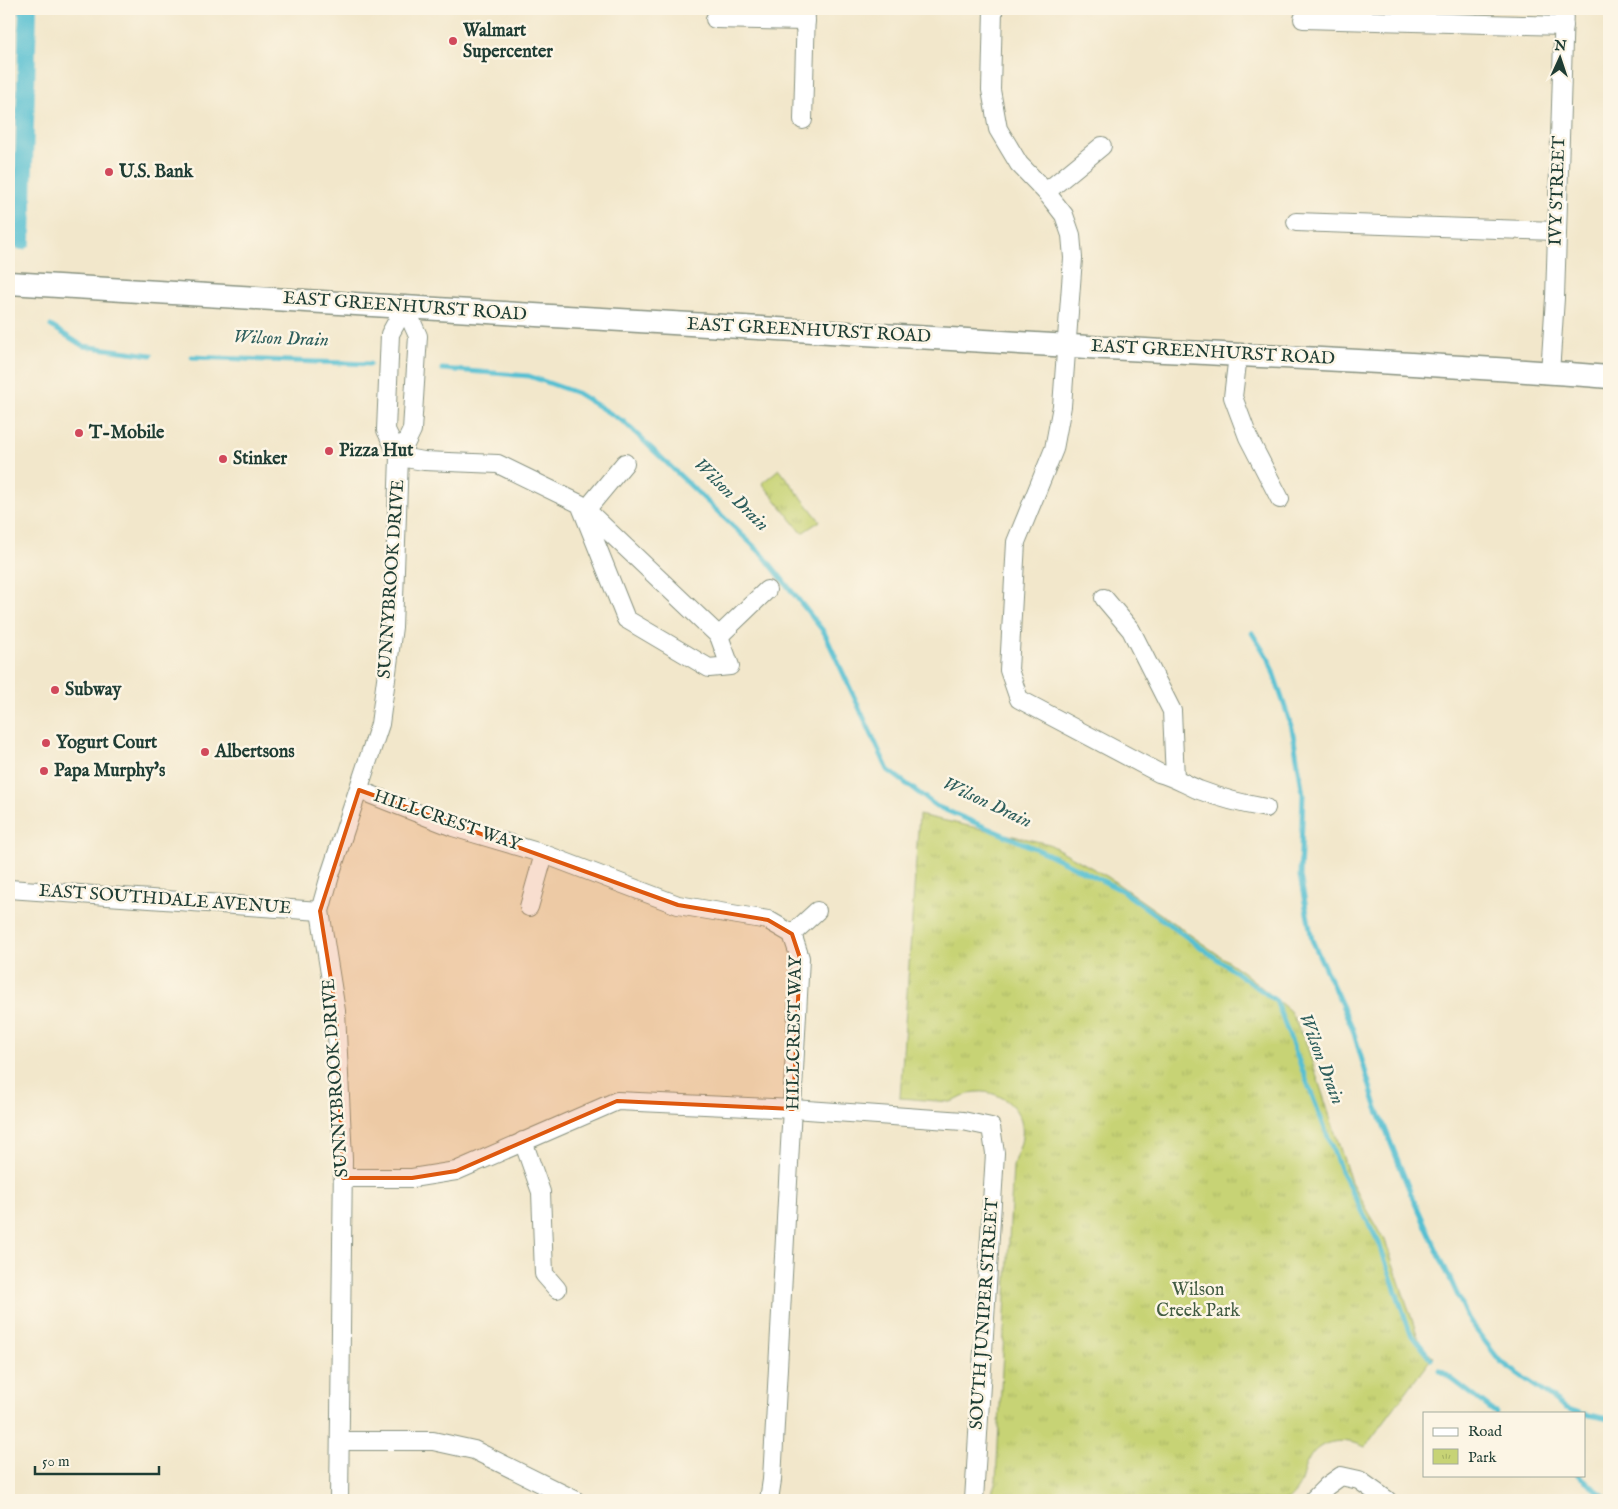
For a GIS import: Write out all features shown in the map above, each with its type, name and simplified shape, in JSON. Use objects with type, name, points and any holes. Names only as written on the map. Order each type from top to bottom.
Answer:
[{"type":"main road","name":"EAST GREENHURST ROAD","points":[[9,283],[1609,377]]},
{"type":"street","points":[[993,9],[991,90],[998,129],[1019,164],[1046,192],[1064,215],[1071,235],[1073,258],[1062,406],[1054,449],[1016,542],[1009,670],[1019,699],[1159,773],[1175,778],[1199,790],[1242,804],[1266,808]]},
{"type":"street","points":[[715,18],[806,15],[803,120]]},
{"type":"street","points":[[1303,19],[1564,17]]},
{"type":"street","name":"IVY STREET","points":[[1550,373],[1564,17]]},
{"type":"street","points":[[1046,192],[1102,146]]},
{"type":"street","points":[[1296,222],[1557,231]]},
{"type":"street","name":"SUNNYBROOK DRIVE","points":[[399,457],[386,430],[390,334],[405,307]]},
{"type":"street","name":"SUNNYBROOK DRIVE","points":[[339,1500],[343,1178],[336,1011],[320,911],[380,724],[392,627],[399,457],[412,430],[418,336],[405,307]]},
{"type":"street","points":[[1238,355],[1233,397],[1248,437],[1280,500]]},
{"type":"street","points":[[399,457],[424,461],[498,464],[583,507],[719,636],[730,666],[709,668],[626,619],[583,507]]},
{"type":"street","points":[[583,507],[625,463]]},
{"type":"street","points":[[719,636],[767,590]]},
{"type":"street","points":[[1104,598],[1131,630],[1172,711],[1175,778]]},
{"type":"street","name":"HILLCREST WAY","points":[[359,790],[453,827],[544,854],[678,906],[768,920],[792,934],[800,958],[772,1480],[769,1500]]},
{"type":"street","points":[[529,907],[544,854]]},
{"type":"street","name":"EAST SOUTHDALE AVENUE","points":[[9,889],[320,911]]},
{"type":"street","points":[[792,934],[817,911]]},
{"type":"street","points":[[343,1178],[412,1178],[456,1171],[617,1101],[793,1109]]},
{"type":"street","name":"SOUTH JUNIPER STREET","points":[[793,1109],[963,1121],[991,1127],[995,1153],[974,1500]]},
{"type":"street","points":[[523,1141],[541,1192],[544,1274],[557,1289]]},
{"type":"street","points":[[340,1441],[433,1441],[474,1450],[575,1500]]},
{"type":"street","points":[[1313,1500],[1326,1486],[1341,1476],[1359,1480],[1387,1500]]},
{"type":"highlighted area","points":[[359,790],[678,905],[768,920],[792,934],[800,958],[793,1109],[617,1101],[456,1171],[412,1178],[343,1178],[336,1011],[320,911]]},
{"type":"green space","points":[[779,469],[820,521],[802,533],[762,483]]},
{"type":"green space","name":"Wilson Creek Park","points":[[919,815],[1049,844],[1108,877],[1243,972],[1290,1011],[1306,1043],[1351,1182],[1385,1240],[1421,1346],[1433,1356],[1365,1447],[1342,1441],[1320,1447],[1309,1459],[1298,1489],[1288,1500],[989,1500],[996,1481],[1013,1166],[1021,1141],[1022,1128],[1016,1111],[1010,1104],[986,1092],[973,1092],[949,1102],[900,1098]]},
{"type":"waterway","name":"Wilson Drain","points":[[22,241],[28,9]]},
{"type":"waterway","name":"Wilson Drain","points":[[51,326],[83,346],[151,355]]},
{"type":"waterway","name":"Wilson Drain","points":[[192,357],[370,364]]},
{"type":"waterway","name":"Wilson Drain","points":[[442,369],[529,376],[577,393],[624,422],[763,555],[824,632],[888,770],[936,806],[1048,854],[1121,890],[1276,1001],[1341,1171],[1379,1243],[1410,1332],[1431,1359]]},
{"type":"waterway","points":[[1252,633],[1269,660],[1292,728],[1303,794],[1300,876],[1312,940],[1352,1027],[1375,1103],[1411,1194],[1470,1322],[1500,1361],[1566,1408],[1577,1412]]},
{"type":"waterway","name":"Wilson Drain","points":[[1440,1370],[1495,1412]]},
{"type":"waterway","points":[[1586,1414],[1609,1419]]},
{"type":"waterway","name":"Wilson Drain","points":[[1578,1476],[1609,1500]]},
{"type":"place","name":"Walmart Supercenter","points":[[453,41]]},
{"type":"place","name":"U.S. Bank","points":[[109,172]]},
{"type":"place","name":"T-Mobile","points":[[79,433]]},
{"type":"place","name":"Pizza Hut","points":[[329,451]]},
{"type":"place","name":"Stinker","points":[[223,459]]},
{"type":"place","name":"Subway","points":[[55,690]]},
{"type":"place","name":"Yogurt Court","points":[[46,743]]},
{"type":"place","name":"Albertsons","points":[[205,752]]},
{"type":"place","name":"Papa Murphy's","points":[[44,771]]}]
